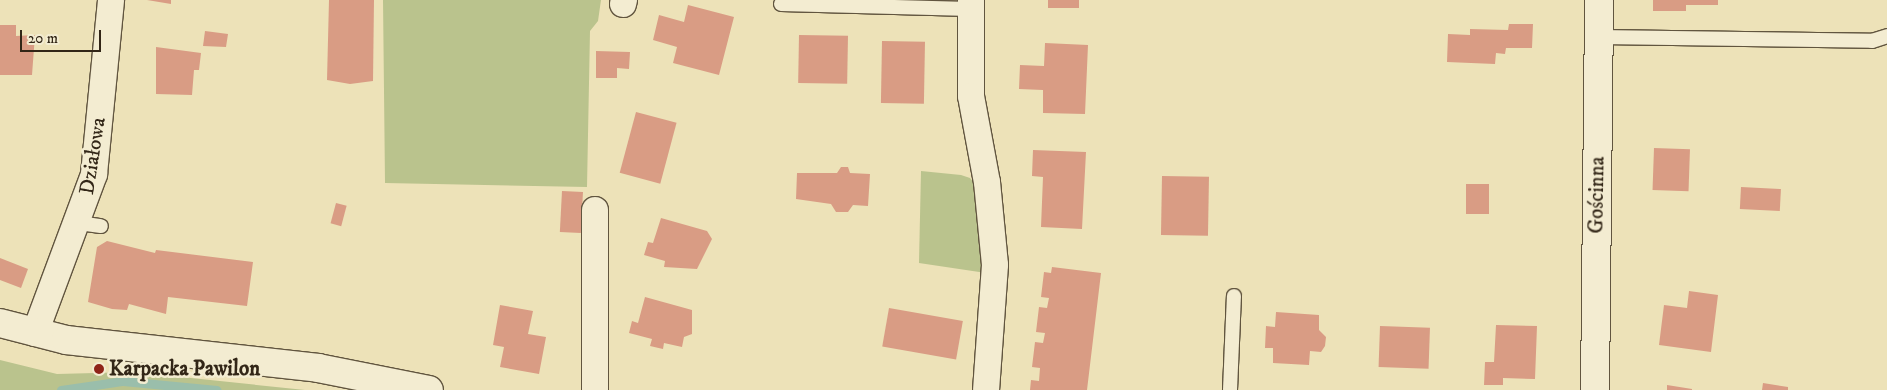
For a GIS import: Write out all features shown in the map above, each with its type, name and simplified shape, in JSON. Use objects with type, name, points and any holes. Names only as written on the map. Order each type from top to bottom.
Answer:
[{"type":"street","name":"Działowa","points":[[35,333],[90,224],[112,0]]},
{"type":"street","name":"Gościnna","points":[[1595,390],[1599,0]]},
{"type":"street","points":[[970,4],[972,96],[988,182],[995,265],[986,390]]},
{"type":"street","points":[[595,210],[595,390]]},
{"type":"street","points":[[0,323],[35,333],[111,346],[318,368],[428,390]]},
{"type":"lane","points":[[781,4],[970,4]]},
{"type":"lane","points":[[1599,37],[1872,41],[1887,36]]},
{"type":"lane","points":[[1230,390],[1234,296]]},
{"type":"green space","points":[[383,0],[601,0],[598,21],[590,31],[587,187],[385,183]]},
{"type":"green space","points":[[921,171],[961,175],[970,178],[980,190],[986,273],[919,263]]},
{"type":"green space","points":[[0,360],[57,374],[133,372],[305,390],[0,390]]},
{"type":"building","points":[[147,0],[171,0],[171,4]]},
{"type":"building","points":[[329,0],[374,0],[373,81],[350,84],[327,80]]},
{"type":"building","points":[[1048,0],[1079,0],[1079,8],[1048,8]]},
{"type":"building","points":[[1653,0],[1718,0],[1718,5],[1686,5],[1686,11],[1653,11]]},
{"type":"building","points":[[688,5],[734,17],[719,75],[673,63],[677,47],[653,40],[659,15],[684,22]]},
{"type":"building","points":[[1509,24],[1533,24],[1532,48],[1506,48],[1505,54],[1496,53],[1495,64],[1447,62],[1448,34],[1470,35],[1470,29],[1508,30]]},
{"type":"building","points":[[0,25],[16,25],[16,36],[35,35],[32,75],[0,75]]},
{"type":"building","points":[[205,31],[228,34],[226,47],[203,46]]},
{"type":"building","points":[[799,35],[848,36],[847,84],[798,83]]},
{"type":"building","points":[[882,41],[925,42],[924,104],[881,103]]},
{"type":"building","points":[[1045,43],[1088,45],[1085,114],[1043,113],[1043,90],[1019,89],[1020,65],[1044,66]]},
{"type":"building","points":[[156,47],[201,53],[199,70],[194,70],[192,95],[156,94]]},
{"type":"building","points":[[596,51],[630,52],[629,69],[617,68],[617,78],[596,78]]},
{"type":"building","points":[[636,112],[677,123],[660,184],[620,173]]},
{"type":"building","points":[[1654,148],[1690,149],[1689,191],[1653,190]]},
{"type":"building","points":[[1033,150],[1086,152],[1082,229],[1041,227],[1043,177],[1032,176]]},
{"type":"building","points":[[841,167],[848,167],[850,173],[870,174],[868,206],[853,205],[848,212],[836,212],[831,204],[796,199],[797,173],[837,173]]},
{"type":"building","points":[[1162,176],[1209,177],[1208,236],[1161,235]]},
{"type":"building","points":[[1466,184],[1489,184],[1489,214],[1466,214]]},
{"type":"building","points":[[1741,187],[1781,189],[1780,211],[1740,209]]},
{"type":"building","points":[[562,191],[583,192],[581,233],[560,232]]},
{"type":"building","points":[[336,203],[347,206],[341,226],[331,223]]},
{"type":"building","points":[[661,218],[707,231],[712,239],[697,269],[664,267],[665,261],[644,255],[648,242],[653,243]]},
{"type":"building","points":[[107,241],[155,253],[156,250],[253,262],[247,306],[168,297],[166,314],[129,304],[127,310],[112,309],[88,302],[97,247]]},
{"type":"building","points":[[0,258],[28,269],[21,288],[0,280]]},
{"type":"building","points":[[1052,267],[1101,273],[1087,390],[1030,390],[1031,380],[1039,381],[1040,368],[1032,367],[1035,342],[1043,343],[1045,333],[1036,332],[1039,307],[1047,308],[1049,298],[1041,297],[1044,272],[1051,273]]},
{"type":"building","points":[[1689,291],[1718,295],[1711,352],[1659,345],[1664,305],[1687,308]]},
{"type":"building","points":[[645,297],[692,310],[692,334],[684,337],[682,347],[664,343],[663,349],[650,346],[652,339],[629,333],[632,321],[638,323]]},
{"type":"building","points":[[500,305],[533,311],[528,334],[546,337],[539,374],[500,367],[504,347],[493,345]]},
{"type":"building","points":[[889,308],[963,321],[956,359],[882,346]]},
{"type":"building","points":[[1276,312],[1319,315],[1319,330],[1326,337],[1325,346],[1321,352],[1310,351],[1309,365],[1273,363],[1273,348],[1265,348],[1266,326],[1275,327]]},
{"type":"building","points":[[1496,325],[1537,326],[1535,379],[1503,378],[1503,385],[1484,385],[1485,362],[1494,362]]},
{"type":"building","points":[[1380,326],[1430,328],[1429,369],[1379,367]]},
{"type":"building","points":[[1763,383],[1788,387],[1788,390],[1762,390]]},
{"type":"building","points":[[1667,385],[1692,389],[1692,390],[1667,390]]},
{"type":"waterway","points":[[61,390],[123,381],[217,390]]},
{"type":"place","name":"Karpacka Pawilon","points":[[99,369]]}]
